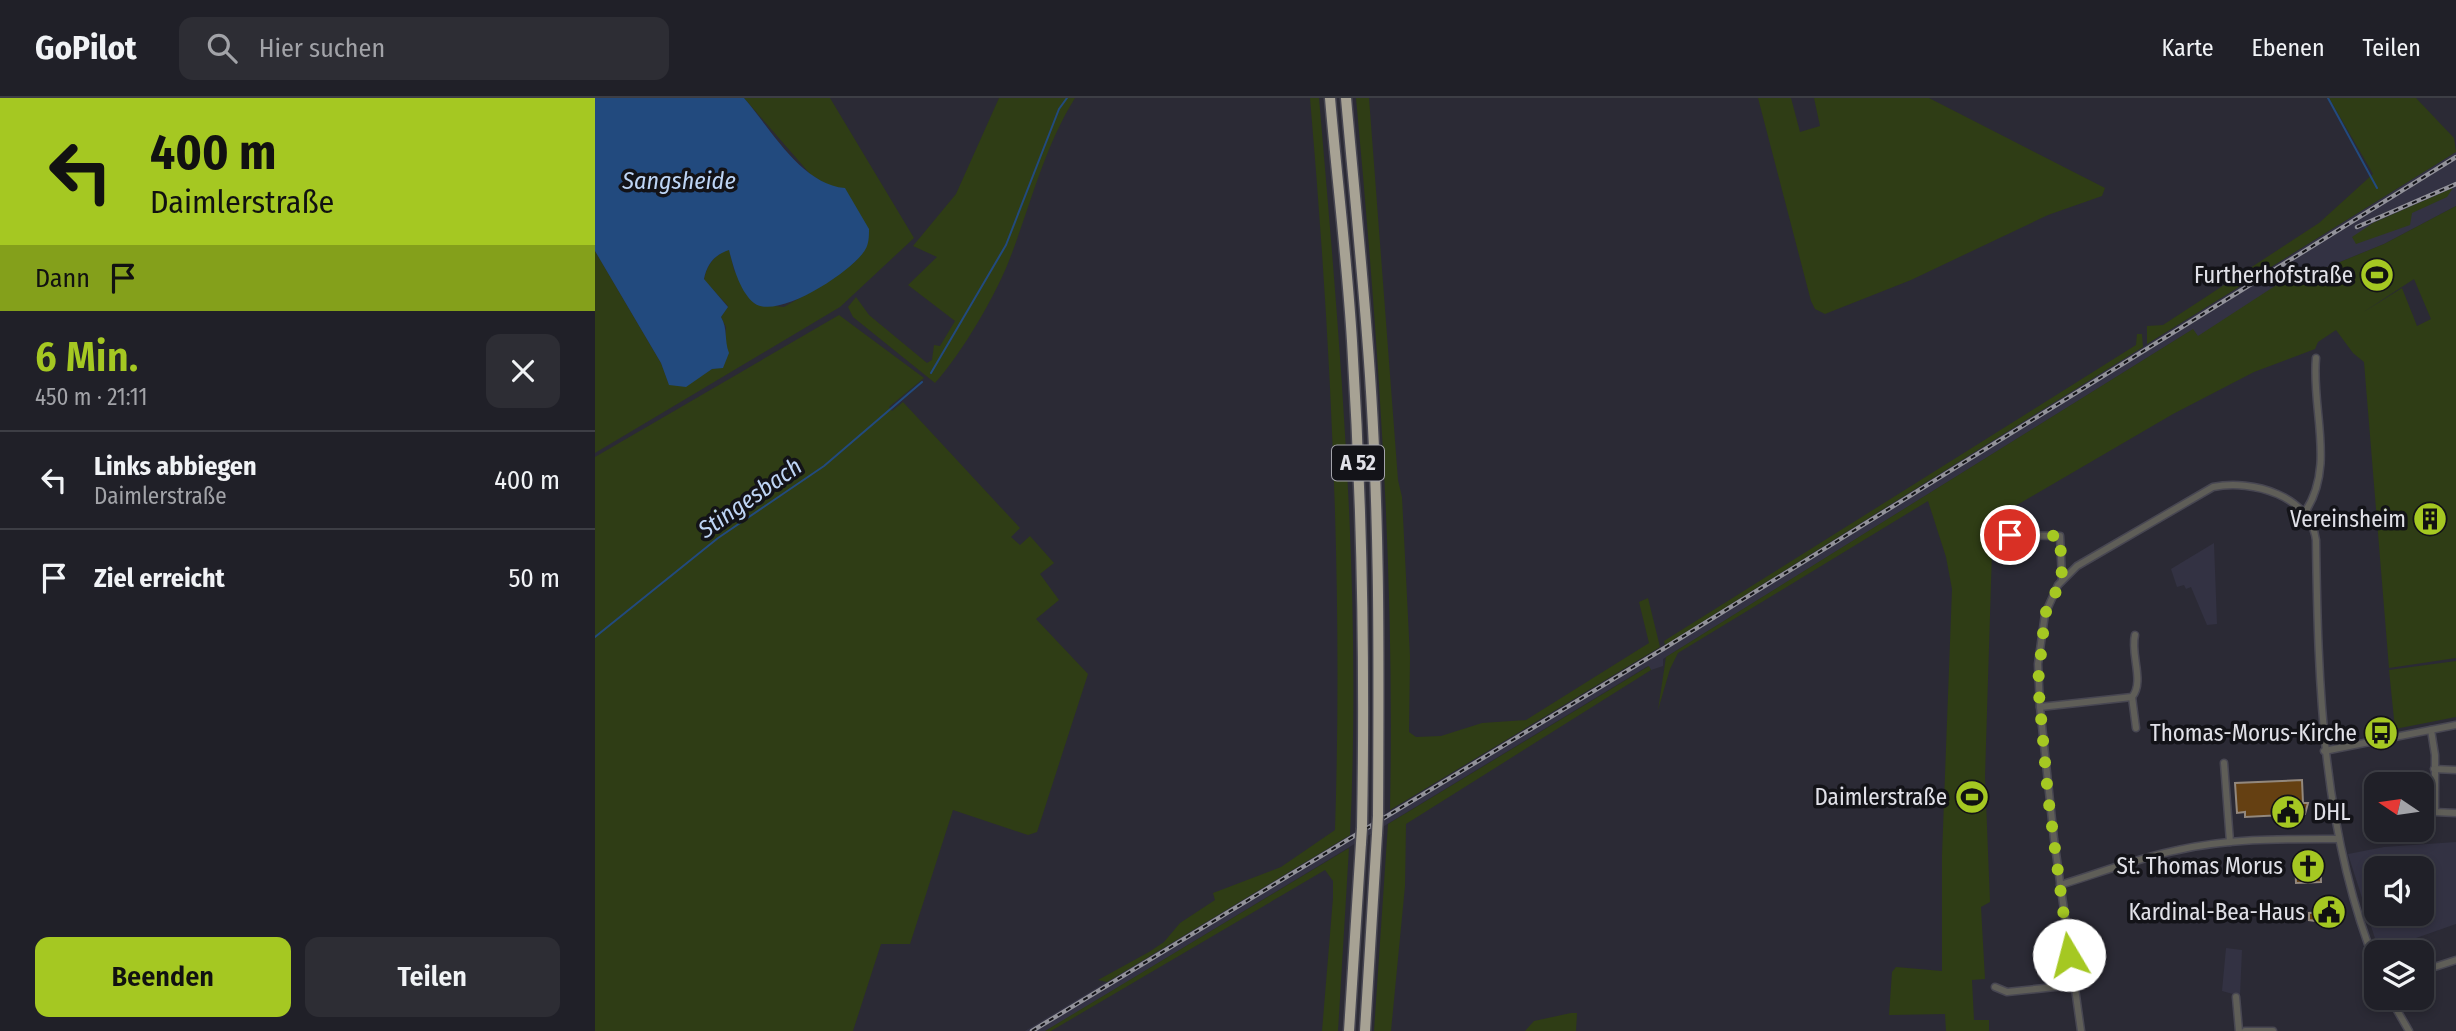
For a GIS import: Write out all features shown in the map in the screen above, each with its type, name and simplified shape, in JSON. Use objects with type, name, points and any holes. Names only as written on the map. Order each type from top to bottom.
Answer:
[{"type":"highway","name":"A 52","points":[[1330,98],[1352,338],[1360,506],[1364,695],[1361,843],[1349,1031]]},
{"type":"highway","name":"A 52","points":[[1346,98],[1368,337],[1379,643],[1378,816],[1365,1031]]},
{"type":"street","points":[[2305,512],[2316,492],[2322,449],[2316,358]]},
{"type":"street","points":[[2081,1031],[2060,885],[2040,708],[2038,664],[2043,625],[2051,597],[2062,579],[2086,560],[2213,487],[2238,484],[2259,488],[2305,512],[2312,521],[2316,540],[2319,688],[2325,751],[2339,839],[2357,916],[2366,940]]},
{"type":"street","points":[[2000,535],[2060,536],[2062,579]]},
{"type":"street","points":[[2135,635],[2132,646],[2138,686],[2132,697],[2136,728]]},
{"type":"street","points":[[2040,708],[2132,697]]},
{"type":"street","points":[[2325,751],[2456,725]]},
{"type":"street","points":[[2431,730],[2435,812],[2456,813]]},
{"type":"street","points":[[2224,763],[2230,842]]},
{"type":"street","points":[[2434,769],[2456,770]]},
{"type":"street","points":[[2060,885],[2155,855],[2230,842],[2339,839]]},
{"type":"street","points":[[2434,967],[2456,960]]},
{"type":"street","points":[[1995,987],[2007,992],[2074,985]]},
{"type":"street","points":[[2236,997],[2239,1031]]},
{"type":"street","points":[[2397,1010],[2409,1031]]},
{"type":"street","points":[[2245,1031],[2273,1031]]},
{"type":"shaded area","points":[[2456,152],[2456,206],[2384,244],[2323,269],[2303,273],[2197,337],[2192,330],[1663,659],[1663,666],[1651,670],[1648,666],[1046,1031],[1025,1031],[1665,645]]},
{"type":"shaded area","points":[[2214,543],[2217,624],[2207,625],[2191,587],[2177,587],[2171,569]]},
{"type":"shaded area","points":[[2456,842],[2456,924],[2410,940],[2375,940],[2371,926],[2434,926],[2434,856],[2364,856],[2364,904],[2348,854],[2384,847]]},
{"type":"shaded area","points":[[2226,948],[2242,950],[2240,996],[2222,991]]},
{"type":"green space","points":[[744,98],[830,98],[914,238],[840,307],[595,453],[595,251],[661,363],[669,384],[694,380],[712,369],[723,367],[726,327],[721,317],[728,306],[704,280],[709,265],[719,255],[729,249],[734,270],[755,304],[784,307],[834,278],[857,260],[831,187],[811,175]]},
{"type":"green space","points":[[999,98],[1075,98],[1047,154],[998,285],[968,339],[935,383],[853,317],[848,307],[856,297],[869,315],[927,363],[932,360],[934,345],[940,346],[955,321],[908,285],[937,257],[913,246],[956,194]]},
{"type":"green space","points":[[1310,98],[1319,98],[1347,466],[1353,651],[1350,835],[1107,982],[1098,980],[1164,942],[1180,923],[1215,900],[1213,893],[1281,867],[1335,830],[1337,647],[1333,464],[1324,281]]},
{"type":"green space","points":[[1356,98],[1369,98],[1398,480],[1402,497],[1410,657],[1409,732],[1416,737],[1441,736],[1482,723],[1526,720],[1649,643],[1639,602],[1648,598],[1660,647],[1390,810],[1390,632],[1383,454]]},
{"type":"green space","points":[[1758,98],[1791,98],[1800,132],[1820,126],[1814,98],[1929,98],[2105,188],[2102,196],[2048,215],[1911,280],[1825,314],[1815,309],[1811,301]]},
{"type":"green space","points":[[2329,98],[2416,98],[2454,138],[2456,152],[2147,344],[2147,326],[2163,325],[2319,223],[2373,174]]},
{"type":"green space","points":[[2453,188],[2447,197],[2412,213],[2410,225],[2356,244],[2352,237],[2373,223]]},
{"type":"green space","points":[[2456,206],[2456,658],[2389,668],[2364,362],[2353,353],[2336,330],[2318,342],[2315,349],[2254,372],[2173,414],[1993,519],[1985,776],[1990,902],[1981,907],[1985,979],[1972,980],[1974,1020],[1989,1020],[1989,1031],[1946,1031],[1945,1014],[1889,1015],[1892,972],[1896,967],[1942,971],[1942,855],[1952,589],[1946,557],[1928,501],[1678,653],[1670,669],[1658,710],[1666,657],[2193,329],[2198,336],[2295,273],[2323,269],[2384,244]],"holes":[[[2414,279],[2431,319],[2417,326],[2402,288],[2362,313]]]},
{"type":"green space","points":[[839,315],[924,378],[889,407],[892,411],[903,402],[1020,528],[1011,537],[1020,545],[1030,536],[1054,563],[1040,574],[1059,600],[1036,619],[1088,674],[1037,832],[1028,835],[953,810],[910,944],[881,944],[853,1031],[595,1031],[595,457]]},
{"type":"green space","points":[[2137,334],[2142,334],[2143,347],[1665,645],[1664,641],[2136,345]]},
{"type":"green space","points":[[2456,661],[2456,717],[2395,729],[2389,670]]},
{"type":"green space","points":[[1649,666],[1651,670],[1406,824],[1405,886],[1391,1031],[1374,1031],[1388,824]]},
{"type":"green space","points":[[1349,848],[1338,1031],[1322,1031],[1333,898],[1333,881],[1325,870],[1051,1031],[1045,1031]]},
{"type":"green space","points":[[1577,1013],[1576,1031],[1525,1031],[1534,1021]]},
{"type":"water","name":"Sangsheide","points":[[595,98],[744,98],[801,166],[814,177],[845,188],[869,229],[866,248],[846,270],[814,291],[796,300],[765,307],[754,303],[745,292],[729,250],[715,257],[704,279],[728,307],[721,317],[729,353],[723,368],[712,369],[686,387],[669,385],[661,363],[595,251]]},
{"type":"building","points":[[2302,780],[2303,803],[2308,803],[2305,814],[2245,817],[2245,812],[2237,813],[2235,783]]},
{"type":"building","name":"St. Thomas Morus","points":[[2320,856],[2321,882],[2296,883],[2295,857]]},
{"type":"building","name":"Kardinal-Bea-Haus","points":[[2338,900],[2339,924],[2309,920],[2309,913],[2324,912],[2324,901]]},
{"type":"waterway","name":"Stingesbach","points":[[931,373],[1006,245],[1059,109],[1067,98]]},
{"type":"waterway","name":"Stingesbach","points":[[2328,98],[2377,188]]},
{"type":"waterway","name":"Stingesbach","points":[[595,637],[718,538],[824,466],[922,382]]},
{"type":"railway","points":[[1032,1031],[1663,649],[2456,157]]},
{"type":"railway","points":[[2357,227],[2456,184]]},
{"type":"place","name":"Furtherhofstraße","points":[[2377,275]]},
{"type":"place","name":"Vereinsheim","points":[[2430,519]]},
{"type":"place","name":"Thomas-Morus-Kirche","points":[[2381,733]]},
{"type":"place","name":"Daimlerstraße","points":[[1972,797]]},
{"type":"place","name":"DHL","points":[[2288,812]]},
{"type":"place","name":"St. Thomas Morus","points":[[2308,866]]},
{"type":"place","name":"Kardinal-Bea-Haus","points":[[2329,912]]},
{"type":"route","points":[[2010,535],[2060,536],[2062,579],[2045,614],[2038,683],[2048,796],[2069,955]]}]
